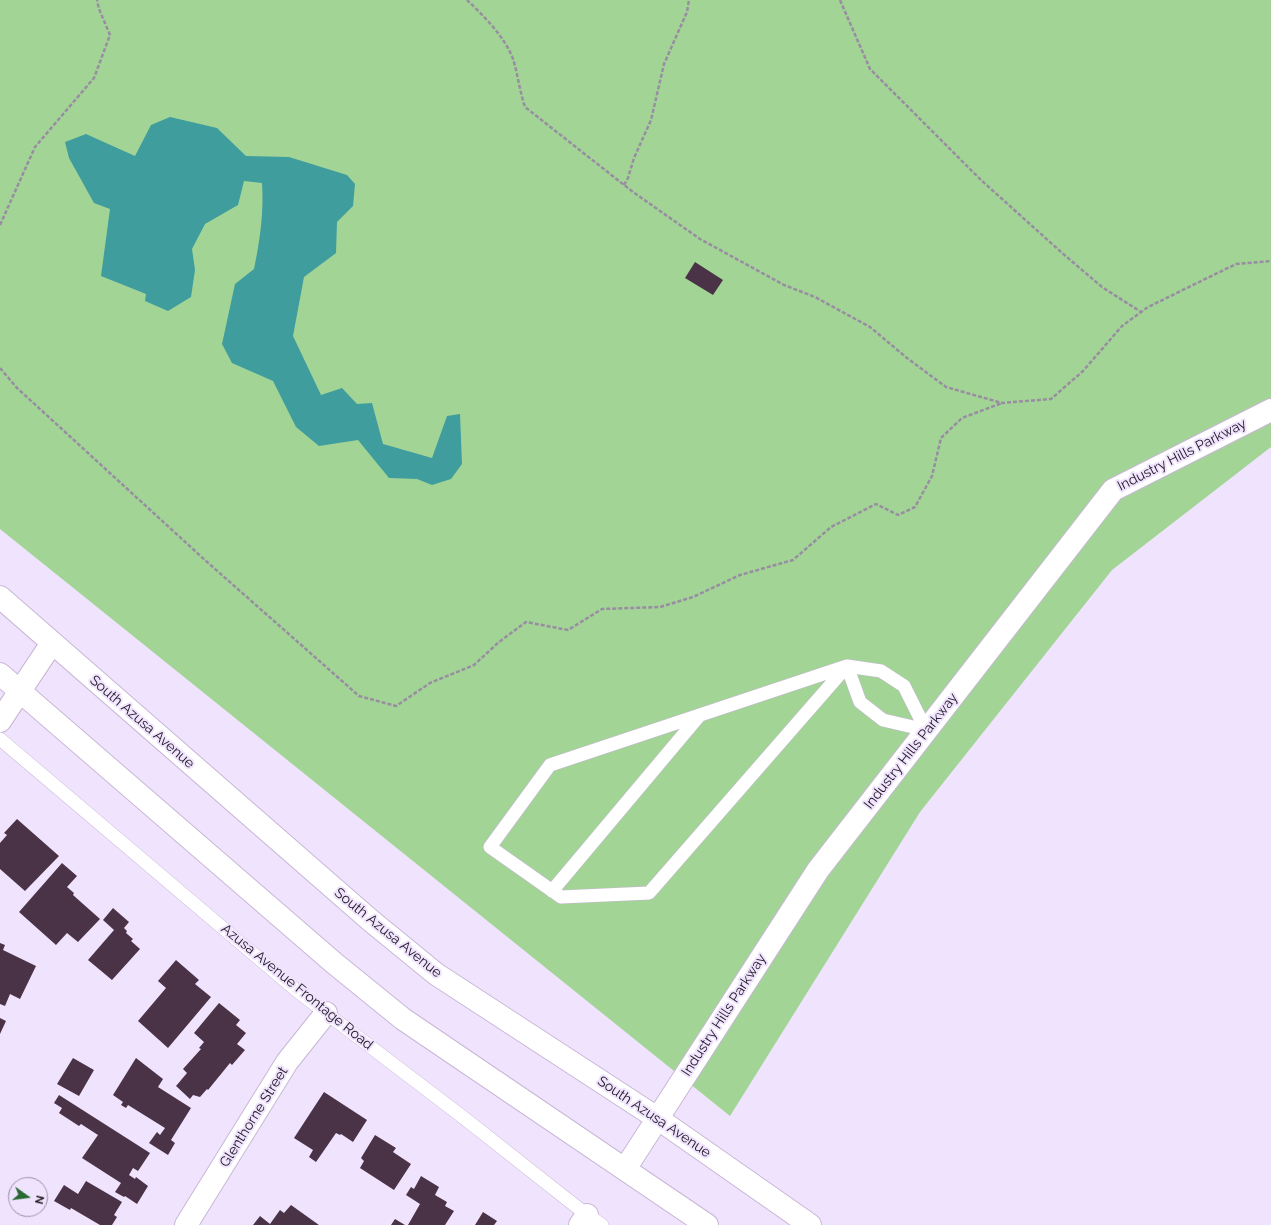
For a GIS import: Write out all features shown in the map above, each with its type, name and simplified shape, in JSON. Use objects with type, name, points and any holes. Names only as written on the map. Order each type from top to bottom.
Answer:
[{"type":"main road","name":"Industry Hills Parkway","points":[[624,1169],[818,870],[1113,490],[1271,410]]},
{"type":"main road","name":"South Azusa Avenue","points":[[0,597],[370,920],[436,974],[657,1118],[810,1225]]},
{"type":"main road","points":[[0,721],[52,643]]},
{"type":"main road","points":[[0,674],[334,963],[403,1019],[707,1225]]},
{"type":"main road","name":"Glenthorne Street","points":[[186,1225],[288,1062],[326,1013]]},
{"type":"lane","points":[[847,666],[649,893],[561,897],[490,846],[550,765],[847,666],[881,671],[904,686],[926,730]]},
{"type":"lane","points":[[847,666],[860,702],[871,711],[883,720],[926,730]]},
{"type":"lane","points":[[552,890],[699,715]]},
{"type":"lane","name":"Azusa Avenue Frontage Road","points":[[0,739],[296,990],[464,1118],[590,1222]]},
{"type":"path","points":[[0,225],[35,147],[94,78],[110,34],[99,9],[97,0]]},
{"type":"path","points":[[467,0],[483,15],[501,37],[514,60],[520,92],[525,107],[624,185],[700,239],[784,285],[815,297],[870,327],[907,358],[946,387],[1002,403]]},
{"type":"path","points":[[624,185],[651,120],[664,64],[687,12],[689,0]]},
{"type":"path","points":[[840,0],[870,69],[981,180],[1102,287],[1141,312]]},
{"type":"path","points":[[0,368],[17,388],[200,556],[359,696],[396,706],[430,683],[474,665],[499,642],[526,622],[568,630],[602,609],[660,607],[693,597],[740,575],[793,560],[831,527],[876,504],[898,515],[915,507],[932,476],[941,438],[962,418],[1002,403],[1051,399],[1083,371],[1122,326],[1148,306],[1236,264],[1271,261]]},
{"type":"shaded area","points":[[0,0],[1271,0],[1271,447],[1112,570],[920,812],[730,1116],[0,529]]},
{"type":"shaded area","points":[[170,117],[217,128],[246,156],[289,157],[347,175],[355,184],[353,206],[337,222],[336,253],[304,277],[293,336],[321,395],[342,388],[357,404],[372,403],[383,444],[432,458],[447,416],[460,414],[462,464],[451,479],[432,485],[417,479],[389,478],[358,440],[319,446],[296,427],[273,381],[232,363],[222,344],[235,284],[254,269],[261,226],[262,183],[244,181],[238,205],[205,224],[192,249],[195,270],[191,297],[168,311],[145,301],[146,294],[101,276],[110,209],[94,203],[69,158],[65,142],[86,134],[135,156],[151,125]]},
{"type":"building","points":[[695,262],[723,280],[713,295],[685,278]]},
{"type":"building","points":[[17,819],[59,856],[25,891],[0,869],[0,843],[7,835],[4,833]]},
{"type":"building","points":[[62,863],[77,876],[67,887],[74,893],[73,895],[100,919],[78,942],[67,933],[56,945],[19,912]]},
{"type":"building","points":[[113,908],[129,922],[124,928],[127,931],[126,933],[133,939],[131,941],[140,949],[112,980],[88,960],[114,930],[103,920]]},
{"type":"building","points":[[0,943],[5,945],[3,950],[36,966],[20,999],[10,994],[5,1006],[0,1004]]},
{"type":"building","points":[[176,960],[199,980],[195,984],[211,997],[168,1048],[138,1021],[166,988],[158,981]]},
{"type":"building","points":[[219,1003],[240,1020],[236,1025],[246,1033],[237,1044],[245,1050],[232,1065],[230,1063],[208,1090],[207,1089],[200,1097],[193,1095],[190,1099],[176,1086],[187,1073],[183,1069],[201,1049],[199,1048],[204,1042],[194,1033]]},
{"type":"building","points":[[0,1018],[6,1021],[0,1034]]},
{"type":"building","points":[[73,1058],[94,1070],[79,1096],[57,1084]]},
{"type":"building","points":[[136,1058],[163,1079],[158,1087],[191,1108],[171,1140],[175,1143],[168,1155],[149,1143],[157,1132],[160,1135],[165,1128],[128,1105],[126,1108],[121,1105],[123,1102],[113,1095]]},
{"type":"building","points":[[324,1092],[367,1120],[353,1142],[341,1134],[336,1133],[316,1162],[309,1157],[313,1150],[294,1138]]},
{"type":"building","points":[[59,1095],[150,1153],[138,1171],[133,1168],[129,1175],[135,1179],[136,1177],[148,1186],[137,1204],[125,1196],[124,1197],[115,1192],[121,1183],[82,1158],[98,1135],[81,1124],[79,1126],[59,1113],[62,1108],[54,1103]]},
{"type":"building","points":[[375,1135],[396,1148],[393,1152],[411,1164],[394,1190],[360,1168],[364,1161],[361,1158]]},
{"type":"building","points":[[421,1176],[439,1187],[435,1195],[447,1202],[445,1206],[454,1211],[445,1225],[408,1225],[420,1204],[406,1195],[411,1187],[414,1189]]},
{"type":"building","points":[[86,1181],[122,1202],[114,1215],[117,1217],[112,1225],[100,1225],[71,1208],[70,1210],[54,1201],[64,1185],[78,1194]]},
{"type":"building","points":[[291,1205],[319,1225],[253,1225],[260,1216],[270,1224],[280,1210],[284,1213]]},
{"type":"building","points":[[483,1212],[497,1221],[494,1225],[475,1225]]},
{"type":"building","points":[[395,1219],[405,1225],[391,1225]]}]
